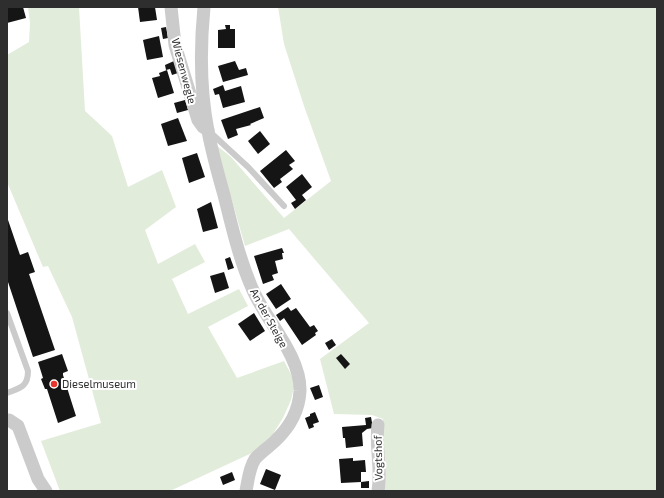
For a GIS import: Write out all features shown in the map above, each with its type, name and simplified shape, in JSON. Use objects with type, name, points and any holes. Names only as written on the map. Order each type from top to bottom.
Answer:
[{"type":"street","name":"Wiesenwegle","points":[[171,7],[175,45],[181,68],[198,120],[203,127],[208,130]]},
{"type":"street","name":"An der Steige","points":[[204,7],[201,38],[202,75],[208,130],[230,219],[244,269],[257,301],[291,357],[297,372],[300,389],[298,406],[291,423],[283,433],[254,460],[246,491]]},
{"type":"street","points":[[7,420],[10,420],[18,426],[38,479],[46,491]]},
{"type":"street","name":"Vogtshof","points":[[378,425],[378,491]]},
{"type":"lane","points":[[208,130],[248,167],[284,206]]},
{"type":"lane","points":[[7,314],[28,371],[28,378],[23,386],[7,393]]},
{"type":"green space","points":[[28,7],[79,7],[85,111],[112,136],[128,187],[162,170],[176,207],[145,230],[158,264],[195,244],[205,262],[172,279],[188,314],[239,289],[248,306],[208,327],[237,378],[284,361],[293,378],[294,387],[291,400],[283,418],[273,434],[254,452],[170,491],[60,491],[41,441],[101,423],[72,317],[48,266],[43,267],[7,182],[7,55],[29,42],[30,23]]},
{"type":"green space","points":[[278,7],[657,7],[657,491],[381,491],[380,434],[383,419],[372,415],[334,414],[320,359],[369,323],[289,229],[245,246],[216,145],[231,157],[284,218],[331,181],[304,106],[284,44]]},
{"type":"building","points":[[7,7],[23,7],[26,18],[7,23]]},
{"type":"building","points":[[138,7],[155,7],[157,20],[140,22]]},
{"type":"building","points":[[225,25],[230,25],[230,29],[235,29],[235,48],[218,48],[218,30],[226,29]]},
{"type":"building","points":[[166,27],[168,38],[163,39],[161,28]]},
{"type":"building","points":[[159,36],[163,57],[147,60],[143,40]]},
{"type":"building","points":[[174,61],[178,73],[172,75],[170,69],[166,70],[165,65]]},
{"type":"building","points":[[235,61],[239,70],[246,68],[248,75],[223,82],[218,66]]},
{"type":"building","points":[[167,70],[174,93],[158,98],[152,78],[160,76],[159,73]]},
{"type":"building","points":[[223,85],[225,91],[241,86],[245,102],[223,108],[219,94],[215,95],[213,89]]},
{"type":"building","points":[[185,100],[188,110],[177,113],[174,103]]},
{"type":"building","points":[[260,107],[264,118],[250,124],[251,125],[236,129],[238,135],[228,139],[221,120]]},
{"type":"building","points":[[178,118],[187,141],[168,146],[161,124]]},
{"type":"building","points":[[260,131],[270,144],[258,154],[248,141]]},
{"type":"building","points":[[286,150],[295,161],[289,165],[293,169],[280,179],[282,182],[274,188],[260,171]]},
{"type":"building","points":[[197,153],[205,177],[189,183],[182,158]]},
{"type":"building","points":[[302,174],[312,187],[302,195],[306,200],[295,209],[291,203],[296,200],[286,187]]},
{"type":"building","points":[[211,202],[218,228],[203,232],[197,209]]},
{"type":"building","points":[[7,217],[20,255],[28,252],[35,272],[29,274],[55,350],[33,357],[8,282],[7,283]]},
{"type":"building","points":[[282,248],[284,253],[282,253],[283,259],[275,261],[278,273],[272,275],[274,280],[263,284],[254,256]]},
{"type":"building","points":[[230,257],[234,268],[228,270],[225,259]]},
{"type":"building","points":[[224,272],[229,288],[215,293],[210,276]]},
{"type":"building","points":[[281,284],[291,299],[276,309],[266,294]]},
{"type":"building","points":[[288,307],[291,311],[296,308],[310,327],[314,325],[318,331],[315,333],[316,335],[302,345],[284,318],[280,321],[276,315]]},
{"type":"building","points":[[254,313],[265,331],[250,341],[238,324]]},
{"type":"building","points":[[332,339],[336,345],[329,350],[325,343]]},
{"type":"building","points":[[62,354],[68,371],[63,373],[63,375],[76,416],[58,423],[47,389],[45,389],[41,379],[43,378],[38,362]]},
{"type":"building","points":[[341,354],[350,364],[345,369],[336,358]]},
{"type":"building","points":[[319,385],[323,397],[315,400],[310,388]]},
{"type":"building","points":[[315,412],[319,422],[313,424],[314,427],[309,429],[305,418]]},
{"type":"building","points":[[371,417],[373,428],[367,429],[362,433],[363,446],[346,448],[342,427],[366,425],[365,418]]},
{"type":"building","points":[[353,458],[353,461],[365,460],[366,472],[361,472],[361,482],[341,483],[339,459]]},
{"type":"building","points":[[266,469],[281,475],[275,490],[260,484]]},
{"type":"building","points":[[232,472],[235,480],[223,485],[220,477]]},
{"type":"building","points":[[369,481],[369,488],[361,488],[361,482]]},
{"type":"place","name":"Dieselmuseum","points":[[54,384]]}]
